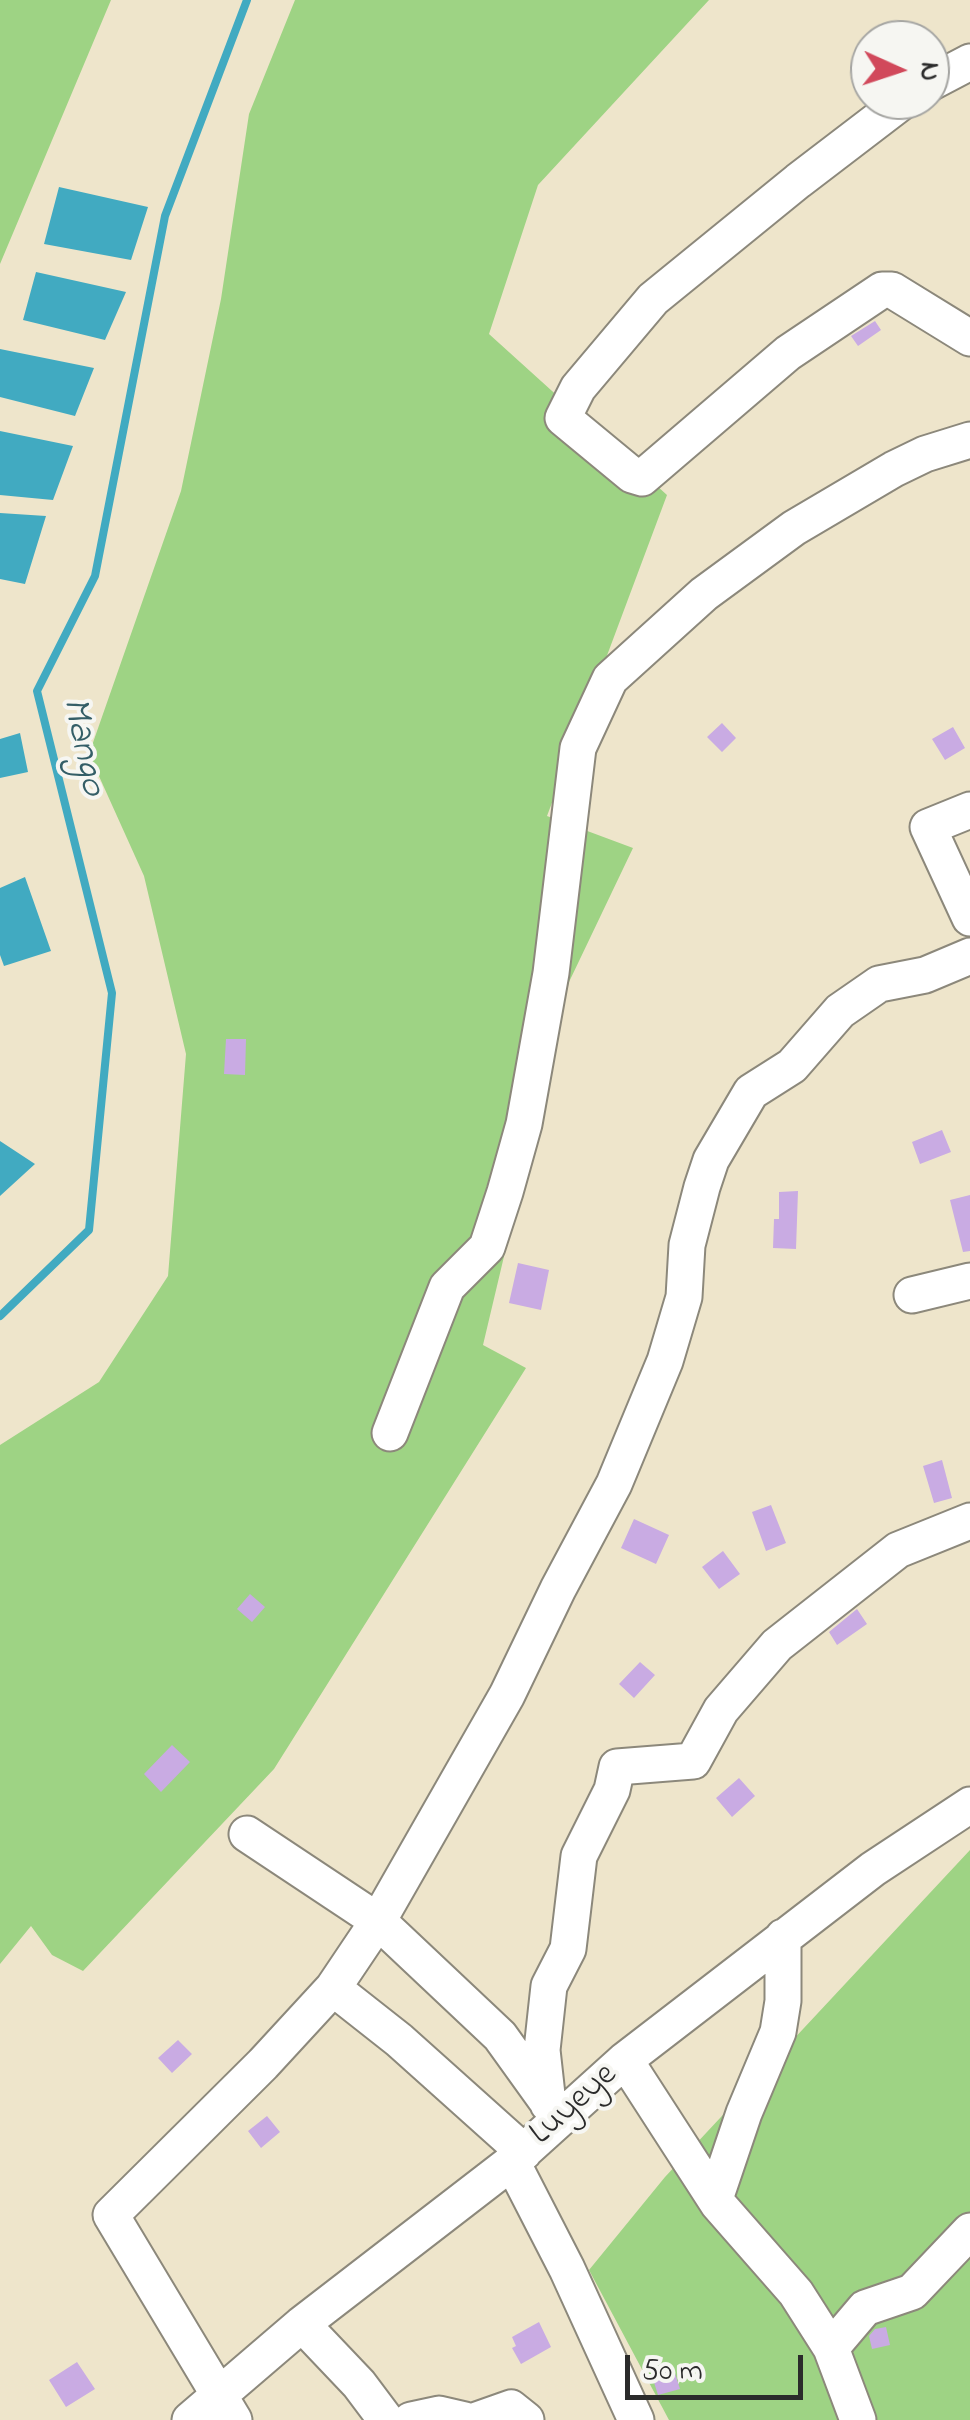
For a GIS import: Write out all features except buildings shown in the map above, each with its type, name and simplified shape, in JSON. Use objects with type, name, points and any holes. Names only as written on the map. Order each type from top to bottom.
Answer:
[{"type":"street","points":[[878,120],[653,299],[578,388],[563,418],[632,475],[642,478],[788,353],[882,290],[892,290],[970,338]]},
{"type":"street","points":[[390,1433],[447,1287],[488,1246],[505,1192],[524,1124],[551,973],[578,748],[610,679],[704,594],[794,528],[894,469],[970,440]]},
{"type":"street","points":[[970,810],[928,827],[970,918]]},
{"type":"street","points":[[226,2407],[111,2215],[250,2077],[332,1988],[378,1920],[507,1696],[614,1484],[670,1345],[684,1297],[687,1245],[706,1173],[751,1092],[792,1066],[840,1012],[879,984],[925,975],[970,956]]},
{"type":"street","points":[[912,1294],[970,1281]]},
{"type":"street","points":[[554,2113],[542,2050],[550,1986],[568,1949],[579,1856],[612,1790],[617,1768],[693,1761],[722,1710],[776,1646],[898,1550],[970,1521]]},
{"type":"street","name":"Luyeye","points":[[190,2420],[226,2407],[302,2324],[518,2157],[554,2113],[873,1869],[970,1806]]},
{"type":"street","points":[[247,1834],[378,1920],[500,2036],[554,2113]]},
{"type":"street","points":[[715,2199],[744,2113],[778,2032],[783,2001],[782,1938]]},
{"type":"street","points":[[332,1988],[398,2040],[518,2157],[631,2418]]},
{"type":"street","points":[[625,2060],[715,2199],[796,2293],[831,2348],[858,2420]]},
{"type":"street","points":[[831,2348],[866,2308],[912,2292],[970,2231]]},
{"type":"street","points":[[302,2324],[359,2384],[386,2420]]},
{"type":"street","points":[[477,2420],[511,2408],[526,2420]]},
{"type":"street","points":[[411,2420],[439,2414],[465,2420]]},
{"type":"green space","points":[[0,0],[111,0],[0,264]]},
{"type":"green space","points":[[295,0],[709,0],[538,185],[489,334],[667,495],[547,816],[633,848],[569,982],[483,1345],[526,1368],[274,1769],[83,1971],[52,1955],[31,1926],[0,1964],[0,1445],[99,1382],[168,1276],[186,1054],[144,876],[89,754],[181,491],[221,299],[249,114]]},
{"type":"green space","points":[[970,1850],[970,2420],[669,2420],[589,2270],[665,2177]]},
{"type":"water","points":[[59,187],[148,207],[131,260],[44,244]]},
{"type":"water","points":[[36,272],[126,292],[105,340],[23,320]]},
{"type":"water","points":[[0,349],[94,368],[75,416],[0,397]]},
{"type":"water","points":[[0,431],[73,446],[53,500],[0,495]]},
{"type":"water","points":[[0,513],[46,516],[25,584],[0,579]]},
{"type":"water","points":[[20,733],[28,772],[0,778],[0,739]]},
{"type":"water","points":[[25,877],[51,951],[4,966],[0,955],[0,888]]},
{"type":"water","points":[[0,1141],[35,1164],[0,1196]]},
{"type":"waterway","name":"Mango","points":[[0,1316],[89,1230],[112,993],[37,691],[95,576],[165,216],[247,0]]}]
